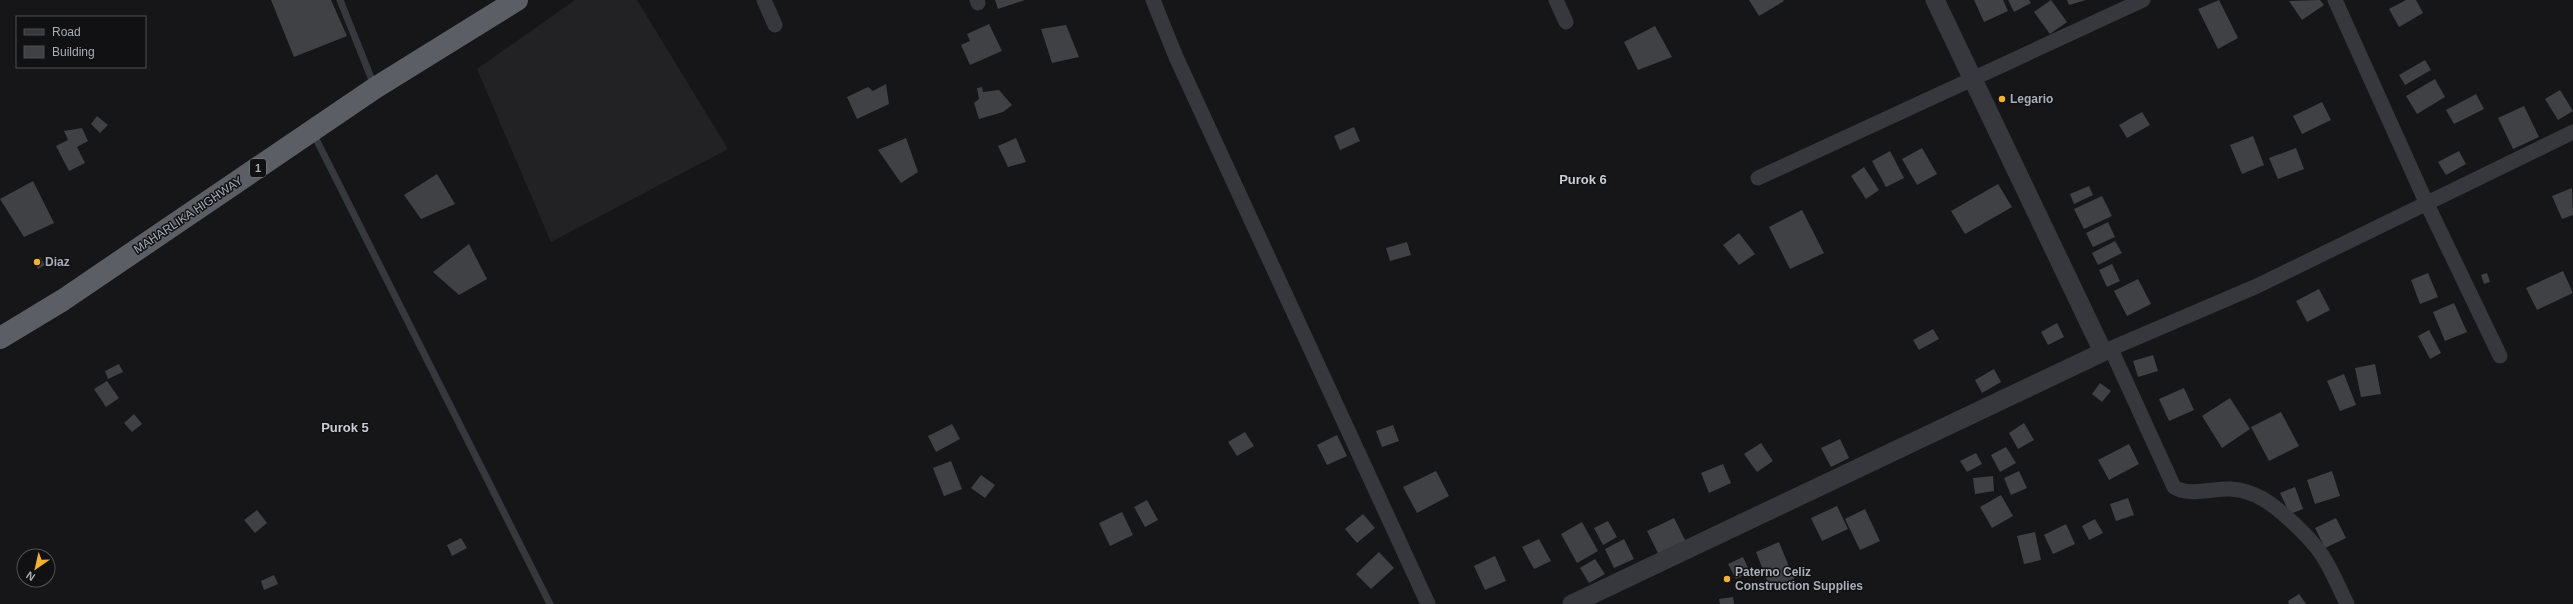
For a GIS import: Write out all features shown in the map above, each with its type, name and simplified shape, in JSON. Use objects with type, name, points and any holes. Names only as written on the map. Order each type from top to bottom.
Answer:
[{"type":"highway","name":"MAHARLIKA HIGHWAY","points":[[0,338],[63,300],[375,88],[517,0]]},
{"type":"street","points":[[764,0],[775,24]]},
{"type":"street","points":[[1153,0],[1179,64],[1428,604]]},
{"type":"street","points":[[1556,0],[1566,22]]},
{"type":"street","points":[[1935,0],[2174,486],[2181,491],[2189,492],[2230,489],[2246,491],[2263,499],[2292,523],[2322,554],[2347,604]]},
{"type":"street","points":[[1758,178],[2143,0]]},
{"type":"street","points":[[2335,0],[2426,202],[2500,356]]},
{"type":"street","points":[[1572,604],[2107,350],[2256,286],[2426,202],[2573,132]]},
{"type":"lane","points":[[340,0],[375,88]]},
{"type":"lane","points":[[312,131],[550,604]]},
{"type":"shaded area","points":[[575,0],[637,0],[728,149],[551,242],[477,69]]},
{"type":"building","points":[[271,0],[331,0],[347,36],[294,57]]},
{"type":"building","points":[[995,0],[1025,0],[998,9]]},
{"type":"building","points":[[1749,0],[1783,0],[1784,1],[1759,16]]},
{"type":"building","points":[[1974,0],[2003,0],[2008,11],[1984,22]]},
{"type":"building","points":[[2008,0],[2029,0],[2031,3],[2014,12]]},
{"type":"building","points":[[2051,0],[2067,22],[2050,34],[2034,12]]},
{"type":"building","points":[[2067,0],[2086,0],[2069,5]]},
{"type":"building","points":[[2219,0],[2238,38],[2218,49],[2198,9]]},
{"type":"building","points":[[2320,0],[2324,5],[2302,20],[2289,1]]},
{"type":"building","points":[[2406,0],[2416,0],[2423,13],[2399,27],[2389,9]]},
{"type":"building","points":[[989,24],[1002,51],[970,65],[961,45],[970,41],[967,34]]},
{"type":"building","points":[[1066,25],[1079,57],[1052,63],[1041,29]]},
{"type":"building","points":[[1655,26],[1672,57],[1638,70],[1624,42]]},
{"type":"building","points":[[2425,60],[2431,70],[2405,85],[2399,75]]},
{"type":"building","points":[[2435,79],[2445,97],[2417,114],[2406,96]]},
{"type":"building","points":[[886,84],[889,104],[857,119],[847,97],[868,87],[873,91]]},
{"type":"building","points":[[982,87],[983,92],[999,90],[1012,105],[1003,112],[979,119],[974,103],[979,99],[977,88]]},
{"type":"building","points":[[2560,90],[2573,111],[2558,120],[2545,99]]},
{"type":"building","points":[[2476,94],[2484,109],[2454,124],[2446,110]]},
{"type":"building","points":[[2322,102],[2331,120],[2302,134],[2293,116]]},
{"type":"building","points":[[2524,106],[2539,137],[2513,149],[2498,118]]},
{"type":"building","points":[[2142,112],[2150,125],[2127,138],[2119,125]]},
{"type":"building","points":[[97,116],[108,125],[100,133],[91,124]]},
{"type":"building","points":[[1354,127],[1360,141],[1340,150],[1334,136]]},
{"type":"building","points":[[82,128],[88,141],[77,147],[85,163],[69,171],[56,146],[68,140],[64,131]]},
{"type":"building","points":[[2253,136],[2264,165],[2242,174],[2230,145]]},
{"type":"building","points":[[906,138],[918,172],[901,183],[878,150]]},
{"type":"building","points":[[1016,138],[1026,162],[1008,167],[998,146]]},
{"type":"building","points":[[1922,148],[1937,174],[1917,185],[1902,159]]},
{"type":"building","points":[[2296,148],[2304,169],[2278,179],[2269,158]]},
{"type":"building","points":[[1890,151],[1904,178],[1886,187],[1872,161]]},
{"type":"building","points":[[2459,151],[2466,164],[2446,175],[2438,162]]},
{"type":"building","points":[[1864,167],[1879,190],[1866,199],[1851,176]]},
{"type":"building","points":[[437,174],[455,204],[421,219],[404,195]]},
{"type":"building","points":[[33,181],[54,223],[24,237],[0,199]]},
{"type":"building","points":[[1998,184],[2012,207],[1965,234],[1951,211]]},
{"type":"building","points":[[2089,186],[2093,195],[2074,204],[2070,194]]},
{"type":"building","points":[[2572,188],[2573,215],[2562,219],[2552,196]]},
{"type":"building","points":[[2102,196],[2112,216],[2084,229],[2074,209]]},
{"type":"building","points":[[1802,210],[1824,253],[1790,269],[1769,227]]},
{"type":"building","points":[[2108,222],[2115,237],[2093,247],[2086,233]]},
{"type":"building","points":[[1739,233],[1755,254],[1739,265],[1723,245]]},
{"type":"building","points":[[2115,241],[2122,253],[2098,265],[2092,253]]},
{"type":"building","points":[[1407,242],[1411,255],[1390,261],[1386,248]]},
{"type":"building","points":[[469,244],[487,279],[459,295],[433,272]]},
{"type":"building","points":[[40,257],[45,265],[38,269],[33,261]]},
{"type":"building","points":[[2112,264],[2120,281],[2107,287],[2099,270]]},
{"type":"building","points":[[2563,271],[2573,293],[2537,310],[2526,288]]},
{"type":"building","points":[[2428,273],[2438,297],[2420,304],[2411,280]]},
{"type":"building","points":[[2487,273],[2490,282],[2484,284],[2481,275]]},
{"type":"building","points":[[2138,279],[2151,304],[2127,316],[2114,291]]},
{"type":"building","points":[[2319,289],[2330,310],[2307,322],[2296,301]]},
{"type":"building","points":[[2454,303],[2467,332],[2445,341],[2433,312]]},
{"type":"building","points":[[2057,323],[2064,337],[2048,345],[2041,332]]},
{"type":"building","points":[[1933,329],[1939,339],[1919,350],[1913,340]]},
{"type":"building","points":[[2429,330],[2441,353],[2430,359],[2418,336]]},
{"type":"building","points":[[2153,355],[2158,371],[2138,377],[2133,361]]},
{"type":"building","points":[[119,364],[123,372],[108,379],[105,371]]},
{"type":"building","points":[[2375,364],[2381,394],[2361,397],[2355,368]]},
{"type":"building","points":[[1994,369],[2001,382],[1982,393],[1975,380]]},
{"type":"building","points":[[2344,374],[2356,405],[2340,411],[2327,381]]},
{"type":"building","points":[[107,381],[119,398],[106,407],[94,389]]},
{"type":"building","points":[[2100,383],[2111,391],[2102,402],[2092,394]]},
{"type":"building","points":[[2184,388],[2194,410],[2169,421],[2159,399]]},
{"type":"building","points":[[2230,398],[2250,429],[2222,448],[2202,416]]},
{"type":"building","points":[[2281,412],[2299,446],[2269,461],[2251,427]]},
{"type":"building","points":[[134,414],[142,424],[132,432],[124,423]]},
{"type":"building","points":[[2024,423],[2034,440],[2018,449],[2009,433]]},
{"type":"building","points":[[952,424],[960,439],[936,452],[928,436]]},
{"type":"building","points":[[1393,425],[1399,441],[1382,447],[1376,431]]},
{"type":"building","points":[[1245,432],[1254,446],[1237,456],[1228,442]]},
{"type":"building","points":[[1337,435],[1347,456],[1327,465],[1317,445]]},
{"type":"building","points":[[1840,439],[1849,458],[1831,467],[1821,448]]},
{"type":"building","points":[[1761,443],[1773,461],[1757,472],[1744,454]]},
{"type":"building","points":[[2129,444],[2139,464],[2109,480],[2098,460]]},
{"type":"building","points":[[2006,447],[2016,463],[2000,472],[1991,455]]},
{"type":"building","points":[[1976,453],[1982,464],[1967,472],[1960,461]]},
{"type":"building","points":[[951,461],[962,489],[944,496],[933,468]]},
{"type":"building","points":[[1723,464],[1731,483],[1709,493],[1701,473]]},
{"type":"building","points":[[1436,471],[1449,496],[1417,513],[1403,487]]},
{"type":"building","points":[[2019,471],[2027,488],[2011,495],[2004,478]]},
{"type":"building","points":[[2332,471],[2340,496],[2315,504],[2307,480]]},
{"type":"building","points":[[981,475],[995,485],[985,498],[971,488]]},
{"type":"building","points":[[1993,476],[1994,491],[1975,494],[1973,478]]},
{"type":"building","points":[[2295,487],[2303,509],[2290,514],[2280,493]]},
{"type":"building","points":[[2001,495],[2013,516],[1992,528],[1980,507]]},
{"type":"building","points":[[2128,498],[2134,515],[2116,521],[2110,504]]},
{"type":"building","points":[[1147,500],[1158,520],[1145,527],[1134,507]]},
{"type":"building","points":[[1837,506],[1848,529],[1822,541],[1811,518]]},
{"type":"building","points":[[1865,509],[1880,541],[1860,550],[1845,519]]},
{"type":"building","points":[[257,510],[267,523],[255,533],[244,520]]},
{"type":"building","points":[[1122,512],[1133,535],[1110,546],[1099,523]]},
{"type":"building","points":[[1363,514],[1375,528],[1357,543],[1345,529]]},
{"type":"building","points":[[1674,518],[1689,548],[1662,561],[1647,531]]},
{"type":"building","points":[[2336,518],[2346,538],[2325,548],[2315,528]]},
{"type":"building","points":[[2095,519],[2103,533],[2089,540],[2082,526]]},
{"type":"building","points":[[1608,521],[1617,537],[1603,545],[1594,528]]},
{"type":"building","points":[[1582,522],[1598,551],[1577,563],[1561,534]]},
{"type":"building","points":[[2066,524],[2075,544],[2053,554],[2044,535]]},
{"type":"building","points":[[2035,532],[2041,560],[2024,564],[2017,536]]},
{"type":"building","points":[[461,538],[467,548],[452,556],[447,545]]},
{"type":"building","points":[[1539,539],[1551,561],[1534,569],[1522,547]]},
{"type":"building","points":[[1624,539],[1634,559],[1614,568],[1605,549]]},
{"type":"building","points":[[1779,542],[1794,579],[1770,588],[1756,552]]},
{"type":"building","points":[[1379,552],[1394,568],[1371,589],[1356,574]]},
{"type":"building","points":[[1495,556],[1506,581],[1485,590],[1474,566]]},
{"type":"building","points":[[1743,557],[1750,572],[1736,579],[1728,564]]},
{"type":"building","points":[[1595,559],[1605,574],[1589,583],[1580,568]]},
{"type":"building","points":[[274,575],[278,584],[264,590],[261,581]]},
{"type":"building","points":[[2299,594],[2306,604],[2289,604],[2288,601]]},
{"type":"building","points":[[1733,597],[1734,604],[1720,604],[1719,599]]},
{"type":"place","name":"Legario","points":[[2002,99]]},
{"type":"place","name":"Diaz","points":[[37,262]]},
{"type":"place","name":"Paterno Celiz Construction Supplies","points":[[1727,579]]},
{"type":"district","name":"Purok 6","points":[[1583,179]]},
{"type":"district","name":"Purok 5","points":[[345,427]]}]
